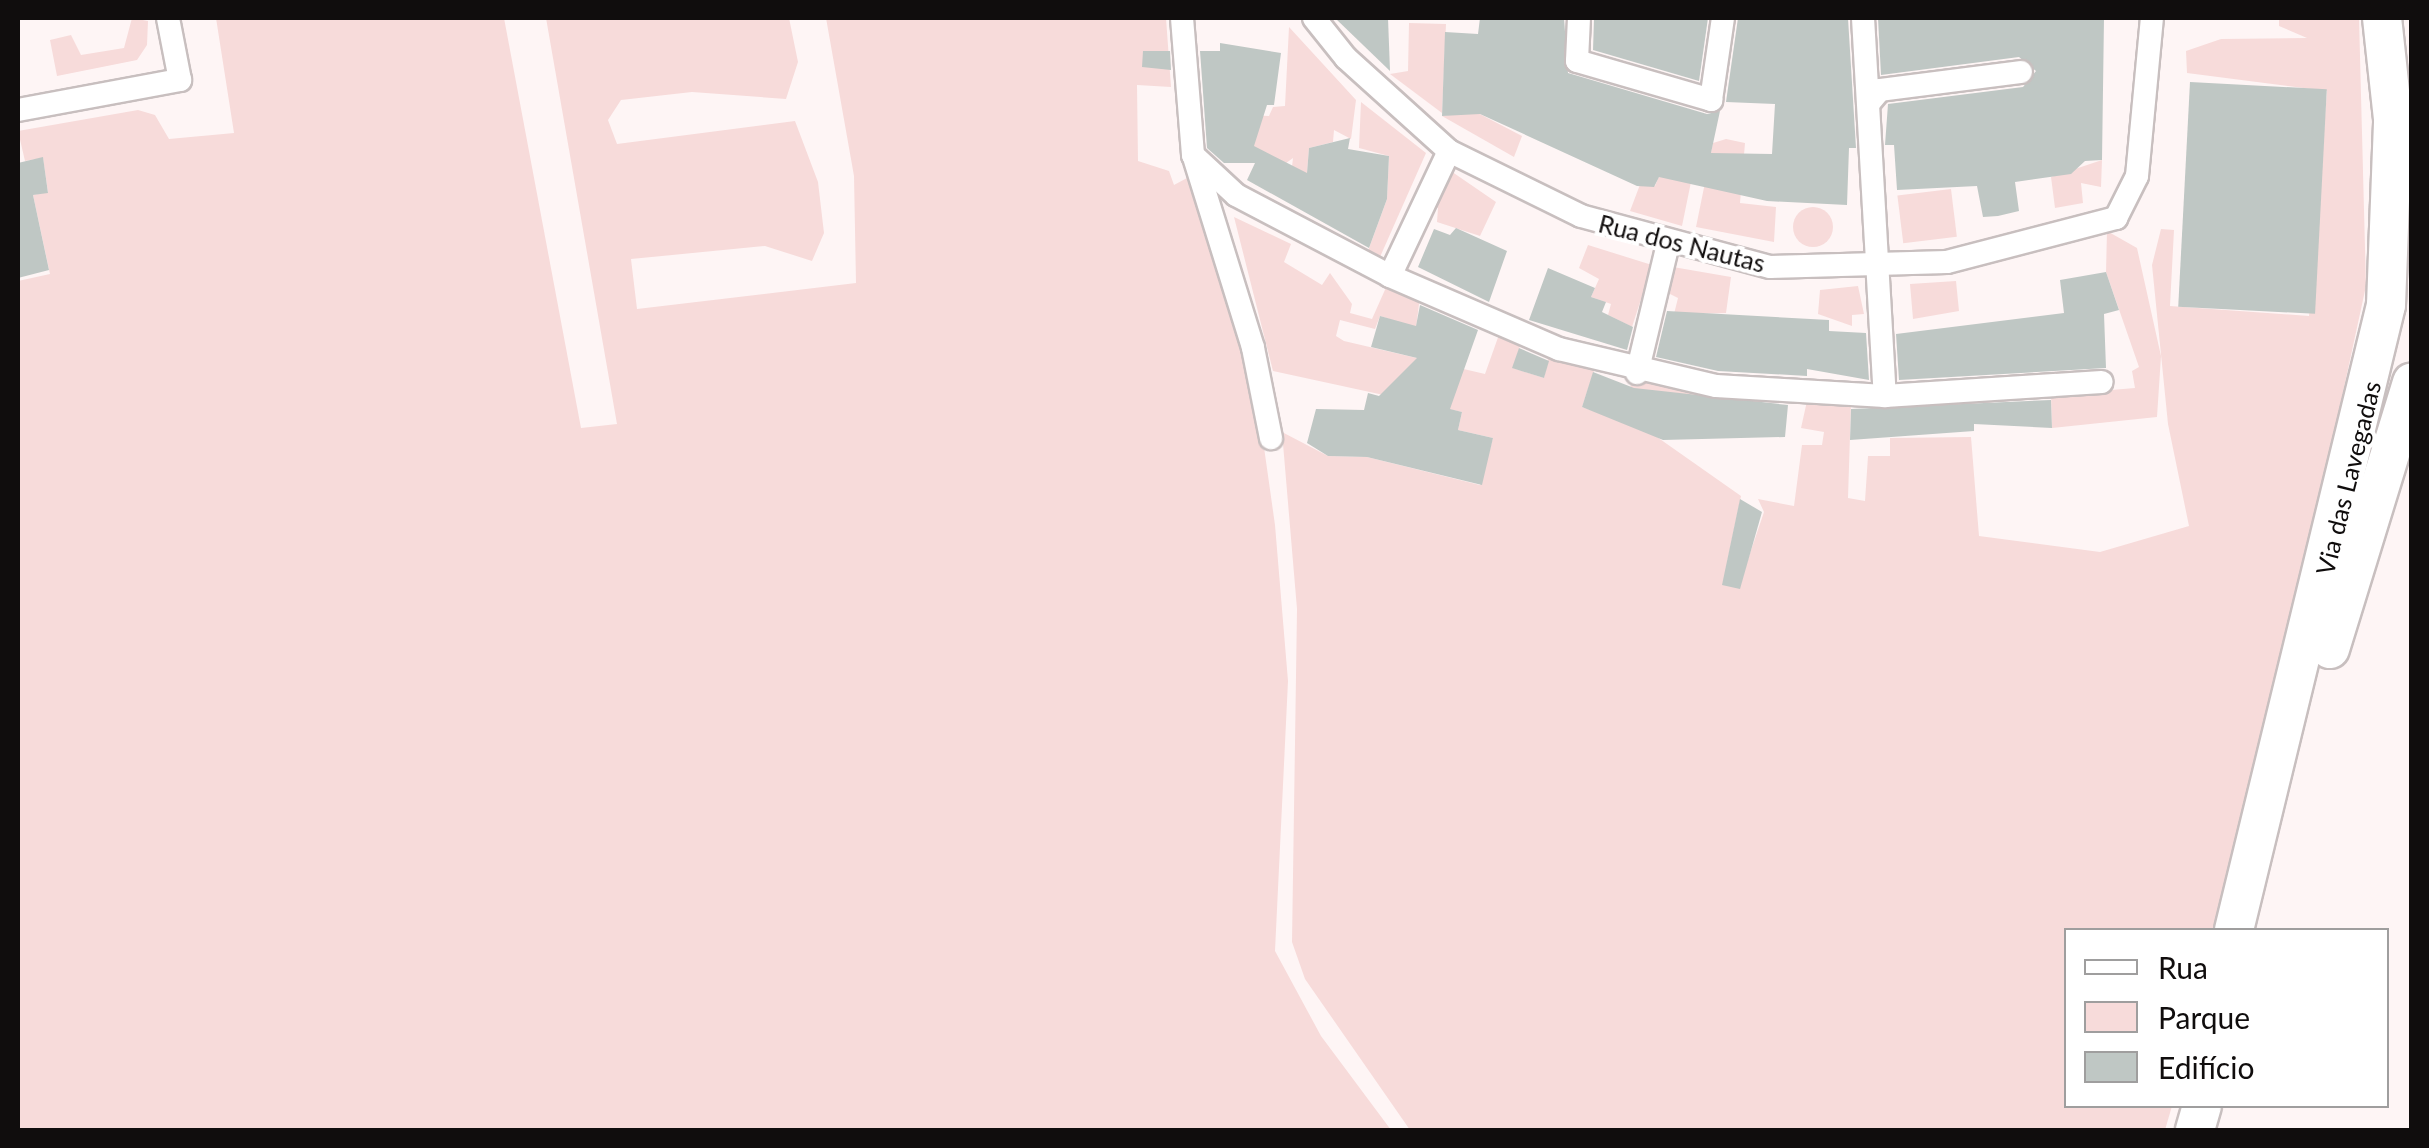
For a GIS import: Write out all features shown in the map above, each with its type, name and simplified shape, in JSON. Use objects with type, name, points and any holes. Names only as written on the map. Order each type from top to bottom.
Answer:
[{"type":"main road","name":"Via das Lavegadas","points":[[2234,928],[2379,344],[2394,217],[2382,18]]},
{"type":"main road","points":[[2401,18],[2412,136]]},
{"type":"main road","points":[[2379,344],[2409,257],[2412,193]]},
{"type":"main road","name":"Via das Lavegadas","points":[[2251,928],[2412,382]]},
{"type":"street","points":[[18,110],[180,80],[168,18]]},
{"type":"street","points":[[1182,18],[1193,155],[1254,348],[1271,438]]},
{"type":"street","name":"Rua dos Nautas","points":[[1314,18],[1346,58],[1448,151],[1580,216],[1668,244],[1770,268],[1947,262],[2116,218],[2138,176],[2152,18]]},
{"type":"street","points":[[1580,18],[1577,61],[1711,100],[1723,18]]},
{"type":"street","points":[[1863,18],[1885,396]]},
{"type":"street","points":[[1869,103],[1880,90],[2021,72]]},
{"type":"street","points":[[1390,276],[1448,151]]},
{"type":"street","points":[[1193,155],[1236,196],[1390,276],[1637,372],[1885,396],[2102,382]]},
{"type":"street","points":[[1637,372],[1668,244]]},
{"type":"green space","points":[[132,18],[148,21],[147,45],[137,60],[57,76],[50,40],[71,35],[81,55],[124,48]]},
{"type":"green space","points":[[216,18],[504,18],[581,428],[617,424],[546,18],[789,18],[798,62],[786,99],[692,92],[621,100],[608,120],[617,144],[795,121],[818,182],[824,233],[812,261],[765,246],[631,259],[637,309],[856,283],[854,176],[826,18],[1166,18],[1171,87],[1137,85],[1138,161],[1169,171],[1174,185],[1187,178],[1218,254],[1258,405],[1275,525],[1288,681],[1275,951],[1321,1036],[1391,1130],[18,1130],[18,281],[50,274],[33,195],[48,192],[43,158],[25,161],[18,131],[138,110],[155,115],[169,139],[234,133]]},
{"type":"green space","points":[[2279,18],[2359,18],[2366,286],[2260,775],[2220,928],[2064,928],[2064,1108],[2171,1108],[2165,1130],[1410,1130],[1305,979],[1292,942],[1297,609],[1282,432],[1328,456],[1367,457],[1480,485],[1493,438],[1458,430],[1462,412],[1273,371],[1234,217],[1291,244],[1284,262],[1322,285],[1330,273],[1352,304],[1350,313],[1372,319],[1388,283],[1420,296],[1416,328],[1380,316],[1375,329],[1340,320],[1336,336],[1344,341],[1485,374],[1501,329],[1520,346],[1513,368],[1544,378],[1550,349],[1594,371],[1582,407],[1621,420],[1632,381],[1695,388],[1693,439],[1657,437],[1741,496],[1727,563],[1744,571],[1764,512],[1758,499],[1794,506],[1802,445],[1822,445],[1824,432],[1801,428],[1807,401],[1851,404],[1848,498],[1865,501],[1868,456],[1890,456],[1890,438],[1971,437],[1979,536],[2100,552],[2189,526],[2168,424],[2152,265],[2161,229],[2174,230],[2170,306],[2309,316],[2327,91],[2187,73],[2186,51],[2221,39],[2307,38],[2279,26]]},
{"type":"green space","points":[[1409,23],[1446,24],[1442,113],[1390,74],[1408,71]]},
{"type":"green space","points":[[1289,27],[1356,100],[1351,139],[1334,130],[1333,142],[1309,148],[1307,173],[1290,184],[1293,158],[1282,166],[1253,146],[1246,115],[1269,116],[1273,107],[1285,106]]},
{"type":"green space","points":[[1361,102],[1426,153],[1380,257],[1368,251],[1387,199],[1389,156],[1359,148]]},
{"type":"green space","points":[[1474,111],[1522,136],[1514,157],[1442,116]]},
{"type":"green space","points":[[1726,139],[1745,143],[1740,203],[1776,207],[1774,242],[1696,227],[1713,143]]},
{"type":"green space","points":[[1670,149],[1691,182],[1682,226],[1630,211],[1641,182],[1655,186]]},
{"type":"green space","points":[[2102,160],[2101,187],[2081,183],[2083,203],[2055,208],[2051,177]]},
{"type":"green space","points":[[1445,167],[1496,202],[1480,236],[1437,222],[1438,208],[1429,204]]},
{"type":"green space","points":[[1951,189],[1957,237],[1903,243],[1897,196]]},
{"type":"green space","points":[[1813,207],[1827,213],[1833,227],[1827,241],[1813,247],[1799,241],[1793,227],[1799,213]]},
{"type":"green space","points":[[2107,231],[2137,248],[2161,356],[2157,417],[2052,428],[2051,395],[2135,388],[2132,371],[2139,367],[2106,272]]},
{"type":"green space","points":[[1588,245],[1652,265],[1632,327],[1608,315],[1611,304],[1591,297],[1599,279],[1579,268]]},
{"type":"green space","points":[[1673,267],[1731,277],[1726,313],[1674,314],[1678,298],[1666,292]]},
{"type":"green space","points":[[1956,281],[1959,311],[1913,319],[1910,284]]},
{"type":"green space","points":[[1858,286],[1864,314],[1852,315],[1852,326],[1818,314],[1820,290]]},
{"type":"building","points":[[1335,18],[1388,18],[1390,71]]},
{"type":"building","points":[[1480,18],[1564,18],[1568,73],[1707,114],[1720,111],[1711,153],[1772,154],[1775,104],[1726,102],[1738,18],[1848,18],[1856,148],[1849,148],[1847,205],[1767,201],[1659,177],[1654,187],[1637,186],[1480,114],[1442,116],[1445,32],[1478,34]]},
{"type":"building","points":[[1594,18],[1708,18],[1699,81],[1593,50]]},
{"type":"building","points":[[1878,18],[2104,18],[2102,160],[2085,161],[2071,174],[2015,182],[2019,211],[1998,216],[1983,217],[1977,186],[1897,190],[1894,145],[1885,145],[1888,104],[2023,87],[2036,71],[2019,57],[1881,75]]},
{"type":"building","points":[[1220,43],[1281,53],[1274,105],[1267,105],[1254,146],[1307,173],[1309,148],[1350,138],[1348,149],[1389,156],[1387,199],[1369,248],[1247,180],[1255,163],[1224,163],[1207,148],[1200,51],[1220,51]]},
{"type":"building","points":[[1143,51],[1170,51],[1171,70],[1142,67]]},
{"type":"building","points":[[2190,82],[2327,89],[2315,314],[2178,307]]},
{"type":"building","points":[[43,157],[48,193],[33,195],[49,270],[18,278],[18,163]]},
{"type":"building","points":[[1456,228],[1507,251],[1489,302],[1418,267],[1434,229],[1450,235]]},
{"type":"building","points":[[1548,268],[1595,288],[1591,297],[1606,302],[1602,312],[1633,327],[1627,350],[1529,320]]},
{"type":"building","points":[[2106,272],[2119,310],[2104,314],[2106,368],[1899,380],[1896,334],[2064,313],[2060,280]]},
{"type":"building","points":[[1420,305],[1478,330],[1450,409],[1462,412],[1458,430],[1493,438],[1482,485],[1367,457],[1328,456],[1307,443],[1316,409],[1364,410],[1368,393],[1379,396],[1417,358],[1371,347],[1380,316],[1416,326]]},
{"type":"building","points":[[1667,311],[1829,320],[1829,331],[1866,333],[1869,380],[1807,369],[1807,376],[1718,371],[1656,357]]},
{"type":"building","points":[[1519,348],[1549,361],[1544,378],[1512,368]]},
{"type":"building","points":[[1593,372],[1634,388],[1788,405],[1785,437],[1663,440],[1582,407]]},
{"type":"building","points":[[2051,400],[2052,428],[1974,424],[1974,431],[1850,440],[1851,409]]},
{"type":"building","points":[[1740,499],[1762,512],[1740,589],[1722,585]]}]
